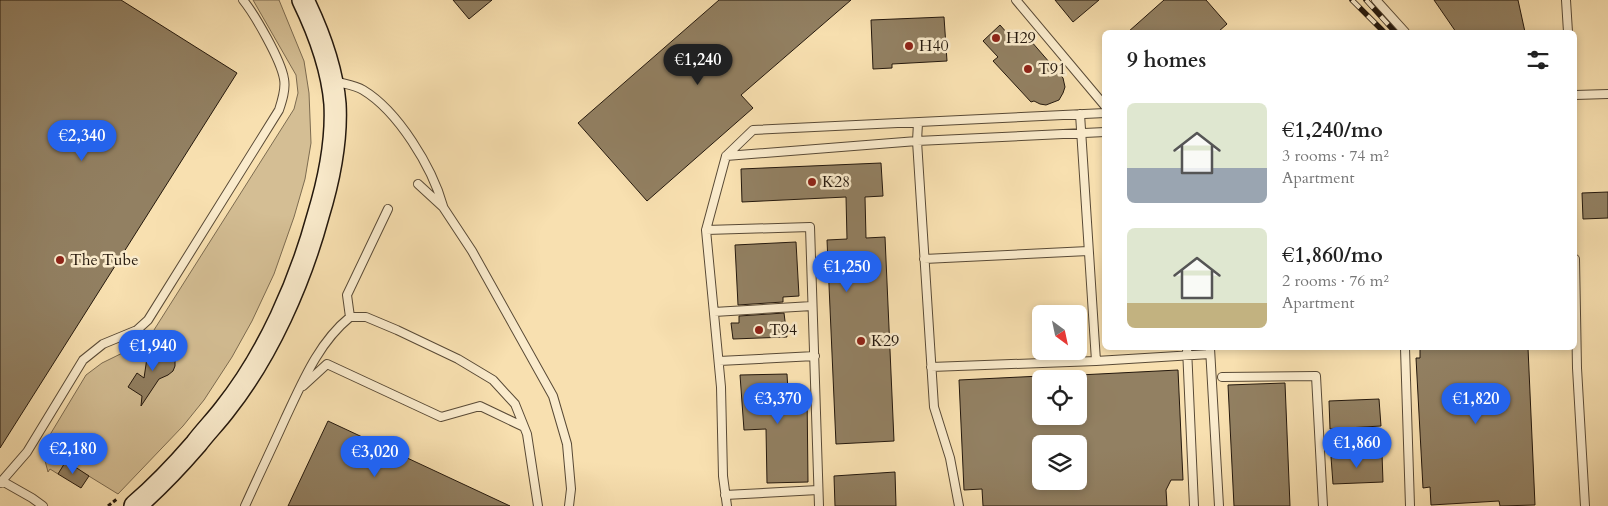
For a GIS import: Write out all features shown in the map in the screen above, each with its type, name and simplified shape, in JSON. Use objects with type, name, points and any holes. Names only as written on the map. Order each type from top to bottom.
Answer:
[{"type":"main road","points":[[135,506],[179,463],[226,409],[250,372],[290,299],[313,236],[326,190],[334,147],[335,104],[327,58],[303,0]]},
{"type":"lane","points":[[43,506],[1,482],[27,452],[83,360],[103,344],[137,330],[148,320],[279,110],[284,93],[284,80],[274,51],[243,0]]},
{"type":"lane","points":[[1016,0],[1102,102]]},
{"type":"lane","points":[[1376,0],[1403,30]]},
{"type":"lane","points":[[1566,0],[1568,30]]},
{"type":"lane","points":[[331,80],[361,89],[378,101],[400,124],[437,186],[444,208]]},
{"type":"lane","points":[[1577,95],[1608,94]]},
{"type":"lane","points":[[727,506],[721,387],[706,230],[726,156],[753,130],[1102,113]]},
{"type":"lane","points":[[1080,114],[1096,361]]},
{"type":"lane","points":[[918,123],[917,141],[934,407],[950,458],[959,506]]},
{"type":"lane","points":[[726,156],[917,141],[1102,132]]},
{"type":"lane","points":[[418,184],[444,208],[472,251],[553,396],[567,444],[571,489],[569,506]]},
{"type":"lane","points":[[350,317],[347,295],[388,209]]},
{"type":"lane","points":[[706,230],[810,227],[819,506]]},
{"type":"lane","points":[[924,259],[1088,251]]},
{"type":"lane","points":[[714,312],[812,306]]},
{"type":"lane","points":[[245,506],[299,389],[317,355],[337,327],[350,317],[366,317],[397,330],[458,359],[493,380],[515,404],[527,434],[538,506]]},
{"type":"lane","points":[[1405,350],[1410,506]]},
{"type":"lane","points":[[1577,350],[1585,506]]},
{"type":"lane","points":[[931,367],[1096,361],[1210,351],[1219,506]]},
{"type":"lane","points":[[1187,352],[1194,506]]},
{"type":"lane","points":[[719,361],[815,356]]},
{"type":"lane","points":[[299,389],[327,364],[441,417],[480,406],[524,427]]},
{"type":"lane","points":[[1222,377],[1316,376],[1323,506]]},
{"type":"lane","points":[[725,494],[818,490]]},
{"type":"shaded area","points":[[253,0],[279,0],[304,61],[309,93],[311,143],[305,179],[274,274],[252,321],[232,357],[204,400],[183,426],[118,494],[66,462],[58,474],[50,469],[48,472],[43,453],[48,438],[86,375],[102,363],[147,341],[294,109],[298,93],[296,75]]},
{"type":"building","name":"The Tube","points":[[0,0],[121,0],[237,73],[0,448]]},
{"type":"building","points":[[453,0],[492,0],[469,19]]},
{"type":"building","points":[[719,0],[851,0],[741,95],[753,108],[647,201],[578,123]]},
{"type":"building","points":[[1055,0],[1099,0],[1073,22]]},
{"type":"building","points":[[1164,0],[1206,0],[1227,24],[1220,30],[1130,30]]},
{"type":"building","points":[[1434,0],[1518,0],[1525,30],[1455,30]]},
{"type":"building","name":"H40","points":[[944,17],[947,61],[892,64],[892,68],[873,69],[871,20]]},
{"type":"building","name":"T91","points":[[1000,25],[1015,42],[1024,33],[1063,78],[1065,87],[1059,100],[1046,105],[1034,101],[1031,102],[993,61],[998,57],[983,41]]},
{"type":"building","name":"K29","points":[[881,163],[883,196],[865,197],[866,238],[885,237],[894,441],[836,444],[827,240],[847,239],[846,197],[742,202],[741,169]]},
{"type":"building","points":[[1608,192],[1608,218],[1583,219],[1582,193]]},
{"type":"building","points":[[796,242],[799,296],[783,297],[783,302],[738,305],[735,245]]},
{"type":"building","name":"T94","points":[[784,313],[787,337],[733,339],[731,323],[739,323],[739,316]]},
{"type":"building","points":[[158,349],[169,351],[175,360],[175,366],[173,371],[159,379],[141,406],[142,396],[128,387],[137,373],[144,378],[147,358],[149,354]]},
{"type":"building","points":[[1420,350],[1528,350],[1535,505],[1500,506],[1499,501],[1431,505],[1430,487],[1423,488],[1416,358],[1420,358]]},
{"type":"building","points":[[1178,370],[1183,480],[1171,480],[1166,490],[1167,506],[983,506],[982,489],[964,490],[959,380],[1032,376],[1032,425],[1087,425],[1087,375]]},
{"type":"building","points":[[787,374],[788,391],[807,391],[808,482],[767,483],[766,429],[744,430],[740,375]]},
{"type":"building","points":[[1285,383],[1290,506],[1234,506],[1228,385]]},
{"type":"building","points":[[1379,399],[1381,426],[1330,429],[1329,401]]},
{"type":"building","points":[[328,421],[510,506],[288,506]]},
{"type":"building","points":[[1382,454],[1383,482],[1333,484],[1331,457]]},
{"type":"building","points":[[66,461],[89,476],[81,488],[58,474]]},
{"type":"building","points":[[895,472],[896,506],[835,506],[834,476]]},
{"type":"railway","points":[[1352,0],[1382,30]]},
{"type":"railway","points":[[1366,0],[1393,30]]},
{"type":"place","name":"H29","points":[[996,38]]},
{"type":"place","name":"H40","points":[[909,46]]},
{"type":"place","name":"T91","points":[[1028,69]]},
{"type":"place","name":"K28","points":[[812,182]]},
{"type":"place","name":"The Tube","points":[[60,260]]},
{"type":"place","name":"T94","points":[[759,330]]},
{"type":"place","name":"K29","points":[[861,341]]}]
